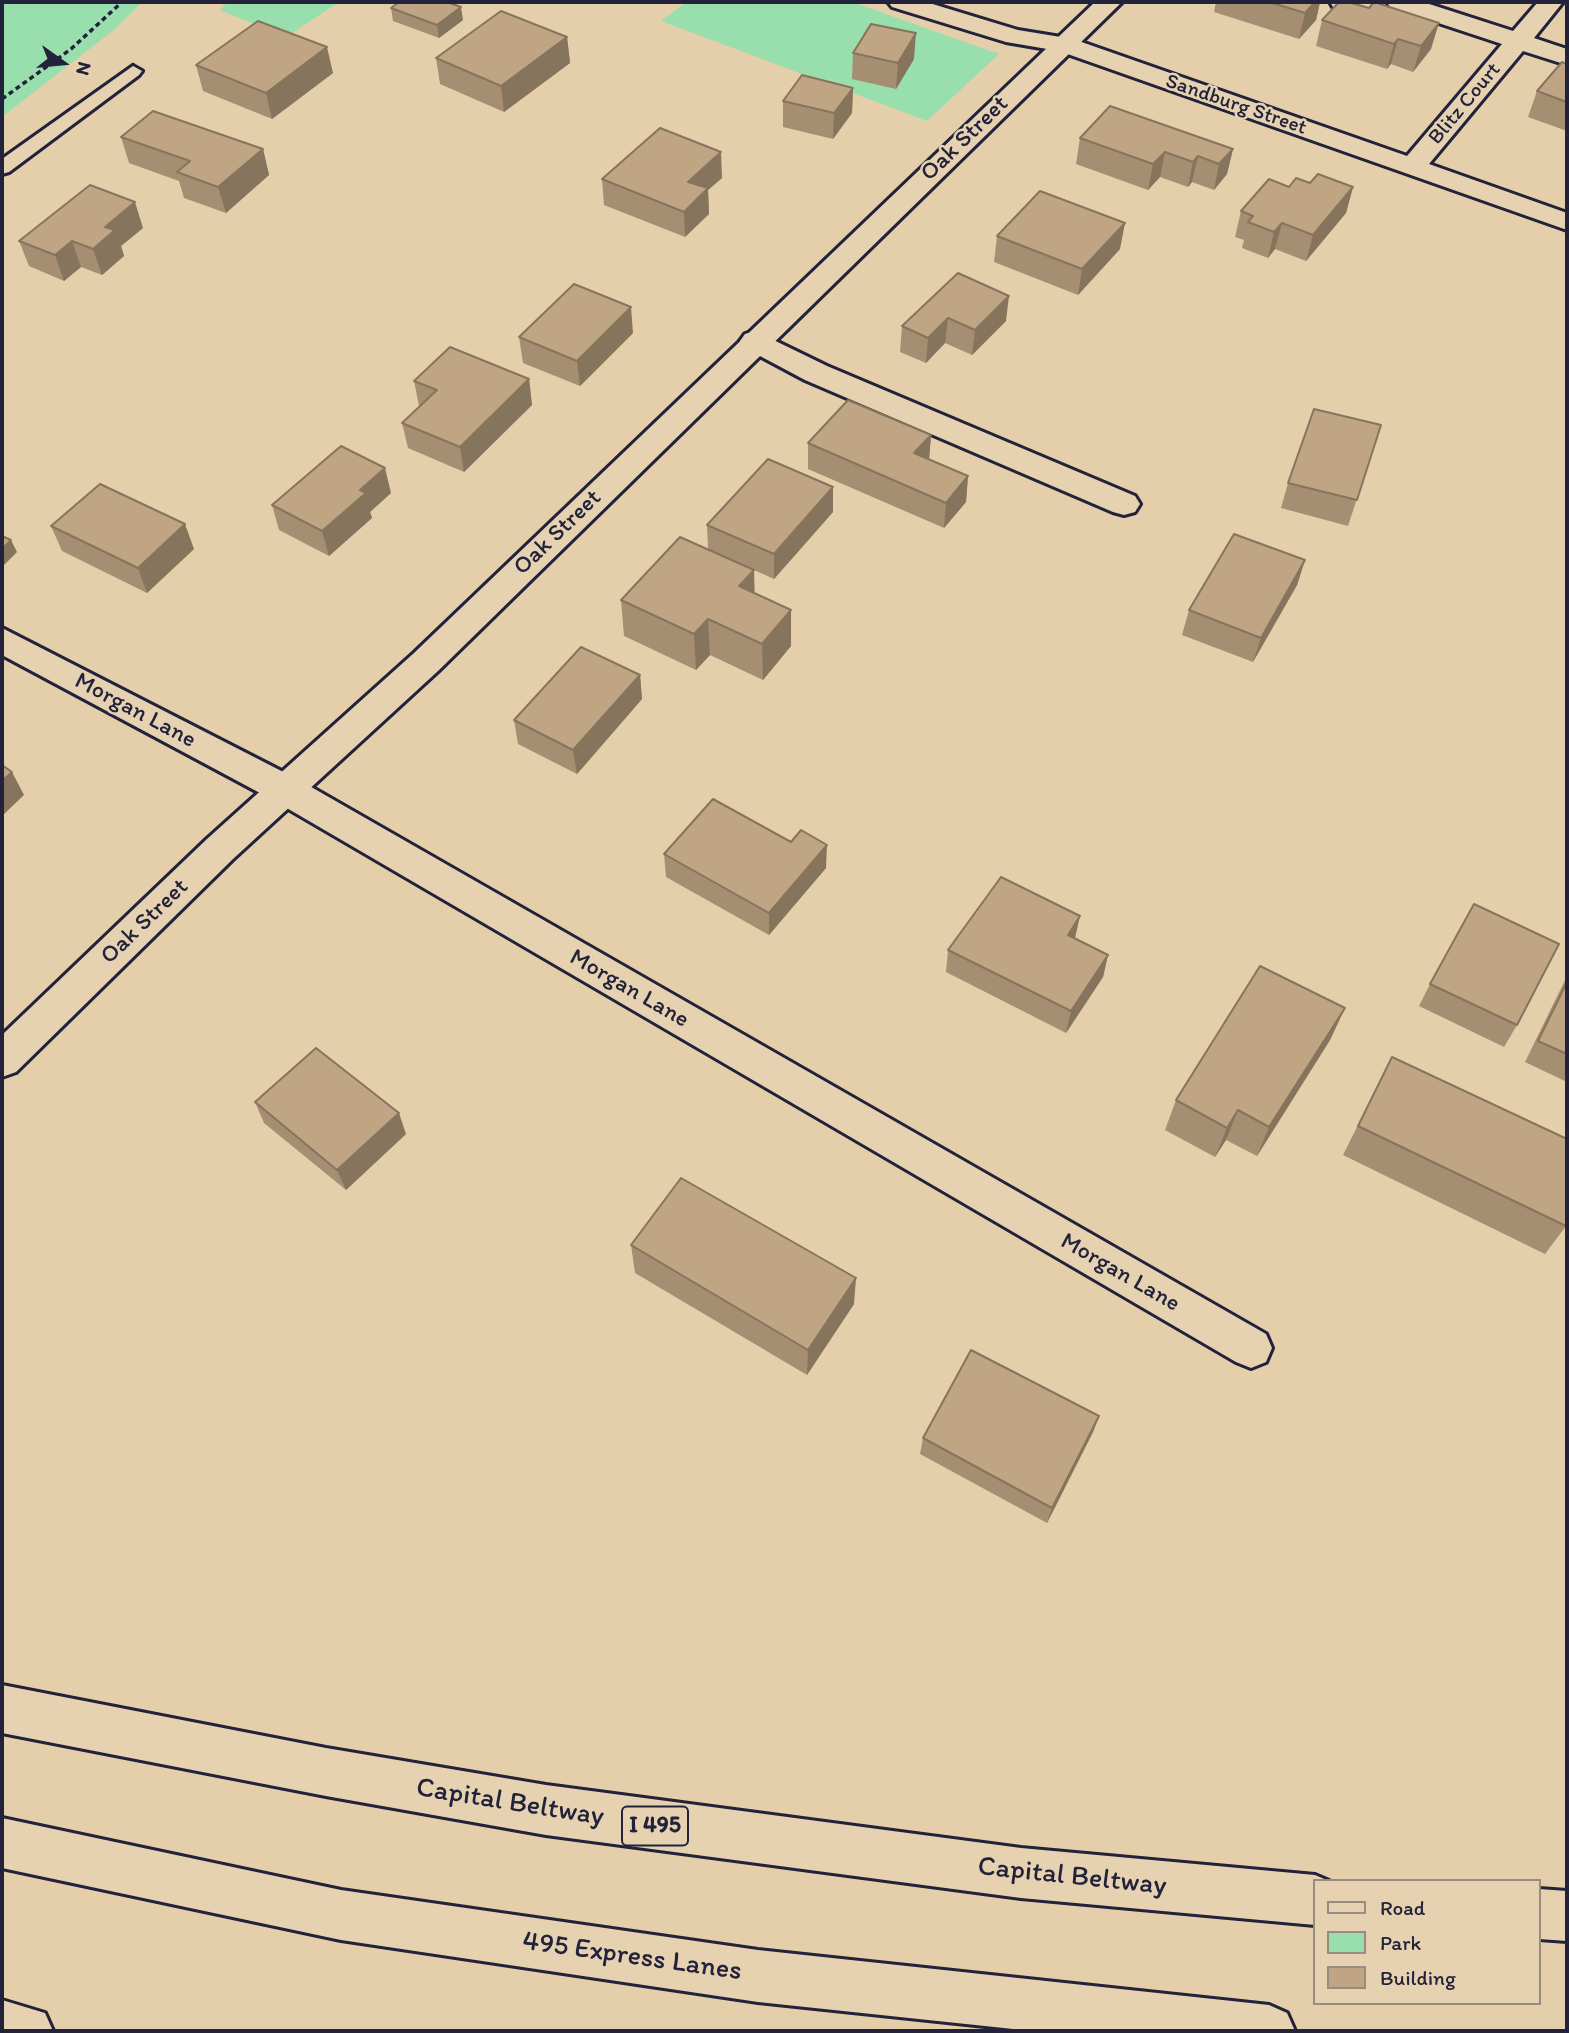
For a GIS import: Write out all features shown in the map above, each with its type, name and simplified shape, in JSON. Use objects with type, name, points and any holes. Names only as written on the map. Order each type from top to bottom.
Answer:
[{"type":"main road","name":"Sandburg Street","points":[[901,2],[1015,37],[1064,44],[1567,222]]},
{"type":"main road","name":"Oak Street","points":[[2,1060],[220,849],[426,662],[755,341],[1109,2]]},
{"type":"main road","points":[[1342,2],[1366,2]]},
{"type":"main road","name":"Blitz Court","points":[[1390,2],[1398,2],[1567,57]]},
{"type":"main road","name":"Blitz Court","points":[[1412,167],[1550,2]]},
{"type":"main road","points":[[755,341],[816,373],[1124,504]]},
{"type":"main road","name":"Morgan Lane","points":[[2,640],[286,790],[1251,1348]]},
{"type":"main road","name":"Capital Beltway","points":[[2,1709],[326,1772],[559,1812],[1021,1873],[1314,1900]]},
{"type":"main road","name":"495 Express Lanes","points":[[2,1843],[341,1915],[758,1976],[1269,2031]]},
{"type":"main road","points":[[1541,1914],[1567,1916]]},
{"type":"main road","points":[[2,2026],[27,2031]]},
{"type":"lane","points":[[2,168],[132,71]]},
{"type":"path","points":[[2,99],[71,49],[122,2]]},
{"type":"green space","points":[[2,2],[142,2],[115,29],[2,117]]},
{"type":"green space","points":[[227,2],[339,2],[286,37],[220,10]]},
{"type":"green space","points":[[686,2],[852,2],[999,54],[927,121],[661,21]]},
{"type":"building","points":[[399,2],[447,2],[461,7],[437,25],[391,8]]},
{"type":"building","points":[[1269,2],[1315,2],[1305,13]]},
{"type":"building","points":[[1339,2],[1369,8],[1374,2],[1439,23],[1421,46],[1398,39],[1394,44],[1322,20]]},
{"type":"building","points":[[501,11],[567,37],[501,86],[436,58]]},
{"type":"building","points":[[258,21],[327,47],[266,93],[196,65]]},
{"type":"building","points":[[871,24],[916,33],[898,63],[853,53]]},
{"type":"building","points":[[1562,62],[1567,64],[1567,102],[1537,91]]},
{"type":"building","points":[[802,75],[853,88],[834,113],[783,101]]},
{"type":"building","points":[[1110,106],[1233,149],[1219,164],[1198,156],[1193,162],[1165,152],[1153,164],[1080,138]]},
{"type":"building","points":[[153,111],[263,149],[218,187],[177,172],[190,161],[121,137]]},
{"type":"building","points":[[660,128],[721,152],[688,182],[708,188],[684,212],[602,179]]},
{"type":"building","points":[[1318,174],[1353,187],[1313,235],[1282,223],[1274,232],[1248,222],[1253,216],[1241,211],[1269,179],[1289,187],[1296,178],[1310,183]]},
{"type":"building","points":[[90,185],[135,202],[105,227],[115,230],[93,249],[72,241],[55,255],[19,241]]},
{"type":"building","points":[[1040,191],[1125,223],[1082,269],[997,236]]},
{"type":"building","points":[[958,273],[1009,296],[975,330],[948,318],[928,338],[902,326]]},
{"type":"building","points":[[574,284],[631,307],[577,361],[519,337]]},
{"type":"building","points":[[450,347],[529,379],[460,447],[402,423],[437,390],[414,381]]},
{"type":"building","points":[[848,400],[931,435],[914,453],[968,476],[946,503],[808,443]]},
{"type":"building","points":[[1314,409],[1381,425],[1357,500],[1288,483]]},
{"type":"building","points":[[341,446],[385,468],[360,490],[366,493],[322,531],[272,505]]},
{"type":"building","points":[[768,459],[833,487],[774,554],[707,525]]},
{"type":"building","points":[[100,484],[185,524],[138,568],[51,526]]},
{"type":"building","points":[[1234,534],[1305,560],[1261,638],[1189,610]]},
{"type":"building","points":[[2,536],[11,540],[2,549]]},
{"type":"building","points":[[680,537],[754,570],[739,586],[791,610],[762,644],[708,619],[694,634],[621,600]]},
{"type":"building","points":[[581,647],[640,675],[573,750],[514,720]]},
{"type":"building","points":[[2,765],[12,772],[2,781]]},
{"type":"building","points":[[713,799],[791,842],[801,830],[827,845],[769,913],[664,854]]},
{"type":"building","points":[[1001,877],[1080,916],[1068,935],[1108,955],[1071,1011],[948,950]]},
{"type":"building","points":[[1474,904],[1559,944],[1517,1025],[1430,984]]},
{"type":"building","points":[[1260,966],[1345,1008],[1269,1127],[1238,1110],[1227,1128],[1176,1100]]},
{"type":"building","points":[[1567,982],[1567,1054],[1538,1041]]},
{"type":"building","points":[[316,1048],[399,1113],[337,1170],[255,1102]]},
{"type":"building","points":[[1392,1057],[1567,1139],[1566,1226],[1358,1126]]},
{"type":"building","points":[[681,1178],[856,1278],[808,1350],[631,1245]]},
{"type":"building","points":[[971,1350],[1099,1416],[1052,1508],[923,1438]]}]
